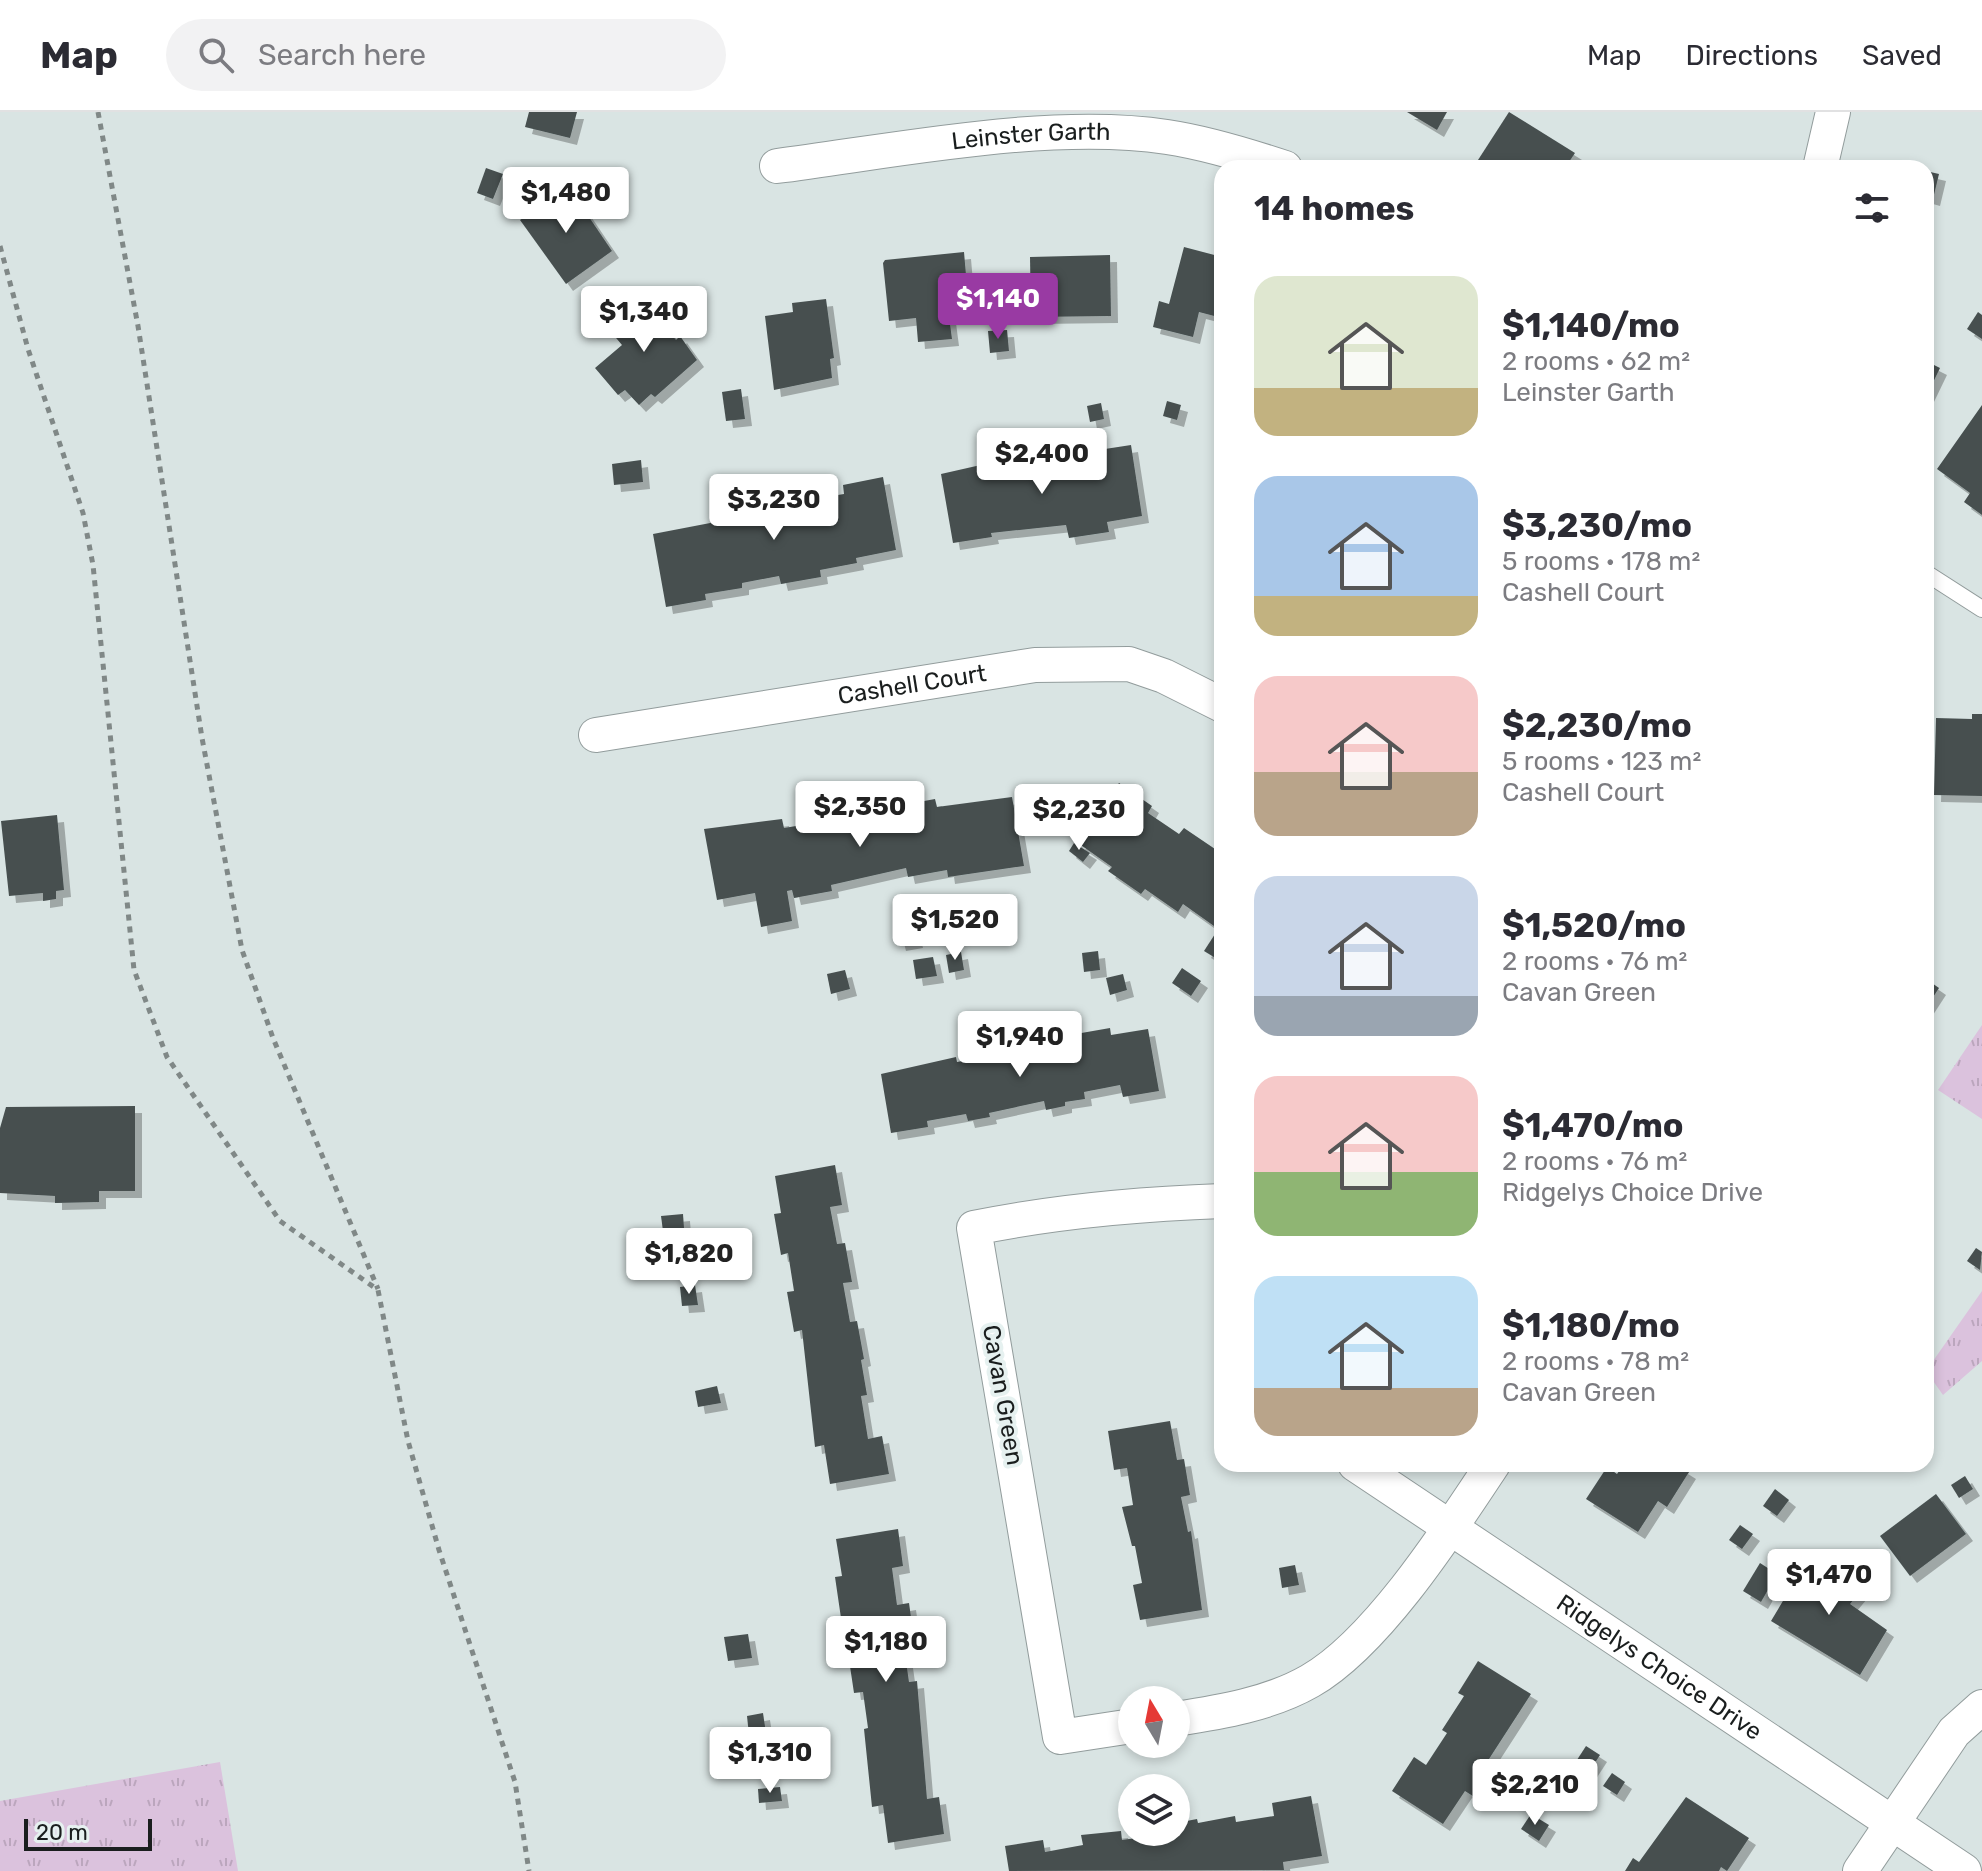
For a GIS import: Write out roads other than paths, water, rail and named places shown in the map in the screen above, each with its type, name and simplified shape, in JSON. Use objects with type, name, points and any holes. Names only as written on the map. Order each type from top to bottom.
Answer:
[{"type":"street","points":[[1822,160],[1833,112]]},
{"type":"street","name":"Leinster Garth","points":[[777,166],[1019,136],[1080,133],[1165,136],[1261,160]]},
{"type":"street","name":"Cashell Court","points":[[596,735],[1035,665],[1129,664],[1164,676],[1214,701]]},
{"type":"street","name":"Cavan Green","points":[[1118,1728],[1060,1737],[974,1228],[1032,1216],[1140,1204],[1214,1201]]},
{"type":"street","name":"Ridgelys Choice Drive","points":[[1367,1472],[1964,1871]]},
{"type":"street","points":[[1190,1716],[1269,1699],[1309,1682],[1351,1654],[1450,1530],[1488,1472]]},
{"type":"street","points":[[1860,1871],[1954,1732],[1982,1707]]},
{"type":"lane","points":[[1934,578],[1982,609]]}]
